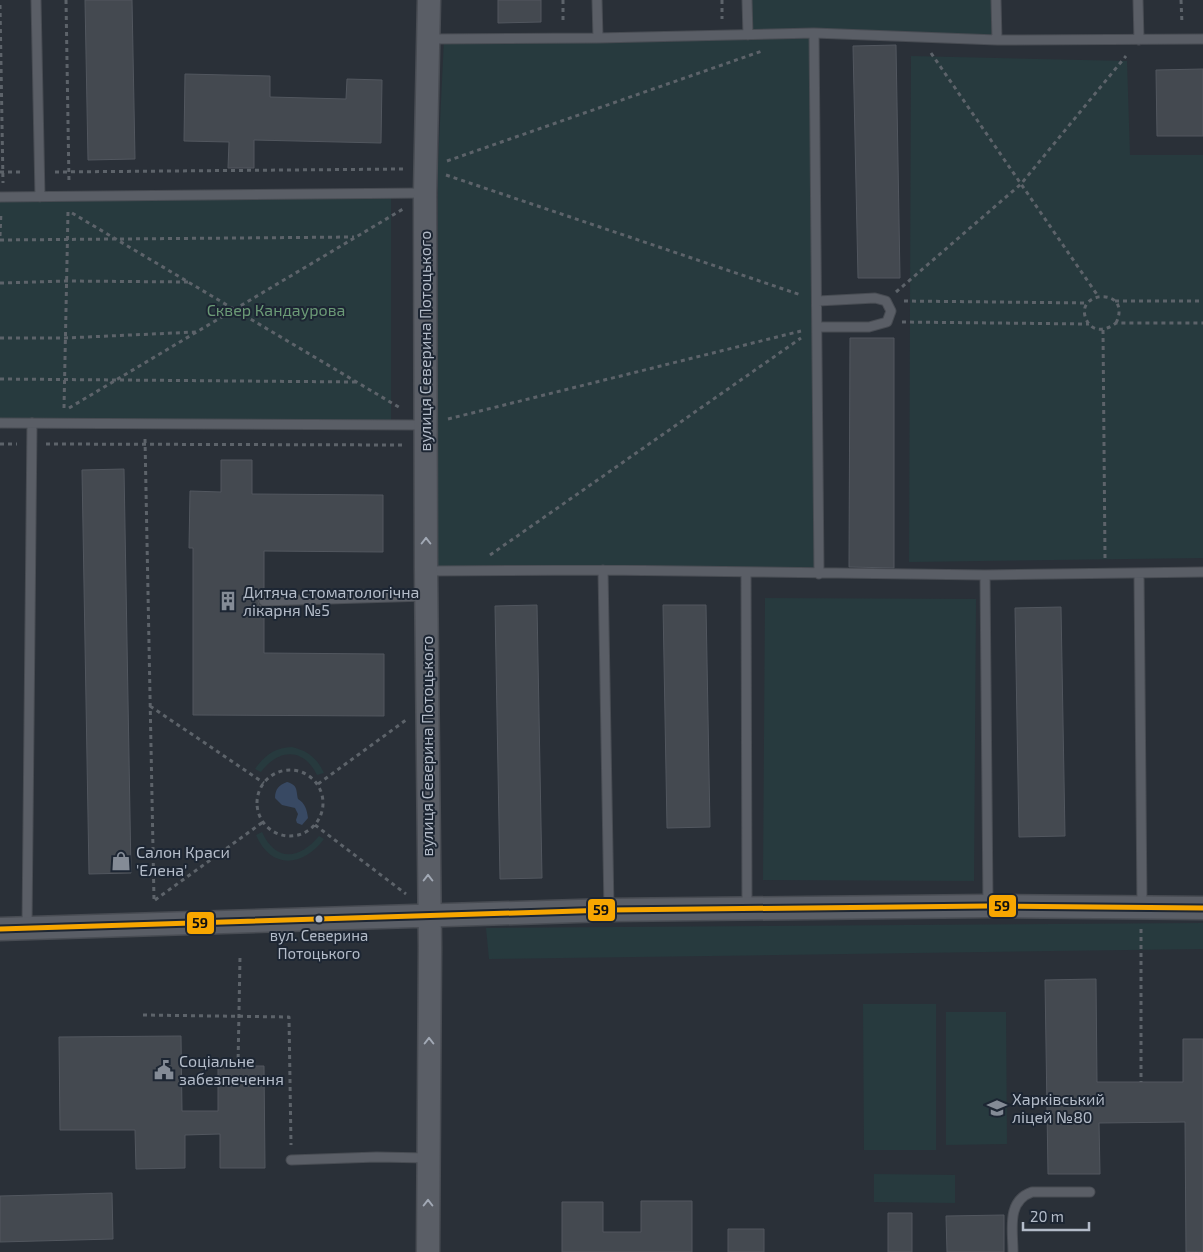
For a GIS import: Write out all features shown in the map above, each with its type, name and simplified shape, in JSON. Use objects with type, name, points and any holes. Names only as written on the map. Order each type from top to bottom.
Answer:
[{"type":"street","name":"вулиця Северина Потоцького","points":[[428,1252],[429,915],[425,168],[429,0]]},
{"type":"street","points":[[0,929],[609,910],[988,906],[1142,916],[1203,908]]},
{"type":"lane","points":[[36,0],[40,196]]},
{"type":"lane","points":[[598,0],[598,38]]},
{"type":"lane","points":[[747,0],[748,35]]},
{"type":"lane","points":[[996,0],[997,40]]},
{"type":"lane","points":[[1138,0],[1139,40]]},
{"type":"lane","points":[[429,39],[598,38],[814,33],[997,40],[1203,39]]},
{"type":"lane","points":[[814,33],[818,301],[819,574]]},
{"type":"lane","points":[[1,197],[425,193]]},
{"type":"lane","points":[[818,301],[875,298],[886,301],[891,311],[887,322],[869,327],[818,326]]},
{"type":"lane","points":[[0,423],[145,424],[426,435]]},
{"type":"lane","points":[[27,928],[32,423]]},
{"type":"lane","points":[[603,570],[609,910]]},
{"type":"lane","points":[[426,571],[603,570],[819,574],[1139,574],[1203,572]]},
{"type":"lane","points":[[746,572],[747,908]]},
{"type":"lane","points":[[985,574],[988,906]]},
{"type":"lane","points":[[1139,574],[1142,916]]},
{"type":"lane","points":[[264,601],[426,596]]},
{"type":"lane","points":[[291,1160],[377,1157],[429,1158]]},
{"type":"lane","points":[[1013,1252],[1013,1213],[1014,1206],[1019,1199],[1032,1192],[1090,1192]]},
{"type":"path","points":[[66,0],[69,196]]},
{"type":"path","points":[[563,0],[563,38]]},
{"type":"path","points":[[1181,0],[1182,39]]},
{"type":"path","points":[[0,5],[2,172],[0,236]]},
{"type":"path","points":[[920,37],[1098,296]]},
{"type":"path","points":[[886,301],[1020,184],[1139,40]]},
{"type":"path","points":[[2,172],[425,168],[767,49]]},
{"type":"path","points":[[425,168],[818,301]]},
{"type":"path","points":[[404,411],[358,382],[235,309],[118,239],[68,210],[64,380],[64,410],[116,380],[235,309],[407,207]]},
{"type":"path","points":[[0,240],[355,238]]},
{"type":"path","points":[[0,283],[66,281],[190,282]]},
{"type":"path","points":[[1115,301],[1119,312],[1116,323],[1110,328],[1103,330],[1089,324],[1085,310],[1088,303],[1098,296],[1104,296],[1115,301],[1203,301]]},
{"type":"path","points":[[886,301],[1088,303]]},
{"type":"path","points":[[887,322],[1089,324]]},
{"type":"path","points":[[1116,323],[1203,324]]},
{"type":"path","points":[[0,444],[145,444],[426,435],[818,326]]},
{"type":"path","points":[[466,571],[818,326]]},
{"type":"path","points":[[1103,330],[1106,574]]},
{"type":"path","points":[[0,338],[65,338],[197,332]]},
{"type":"path","points":[[0,379],[358,382]]},
{"type":"path","points":[[145,424],[154,900],[263,822]]},
{"type":"path","points":[[150,706],[264,783]]},
{"type":"path","points":[[318,784],[406,720]]},
{"type":"path","points":[[291,770],[301,771],[318,784],[322,794],[323,805],[321,815],[315,825],[308,831],[288,836],[270,829],[263,822],[259,813],[259,792],[264,783],[276,774],[291,770]]},
{"type":"path","points":[[315,825],[406,895]]},
{"type":"path","points":[[1141,1082],[1142,916]]},
{"type":"path","points":[[238,1066],[240,957]]},
{"type":"path","points":[[143,1015],[289,1017],[291,1160]]},
{"type":"green space","points":[[747,0],[996,0],[997,40],[815,33],[819,574],[438,571],[438,164],[444,39],[747,34]]},
{"type":"green space","points":[[911,56],[1127,61],[1130,155],[1203,155],[1203,558],[909,562]]},
{"type":"green space","name":"Сквер Кандаурова","points":[[391,194],[391,425],[0,423],[0,197]]},
{"type":"green space","points":[[765,598],[976,599],[974,881],[763,880]]},
{"type":"green space","points":[[292,747],[311,756],[324,773],[317,775],[312,766],[305,760],[291,754],[283,755],[276,759],[261,772],[255,769],[270,753]]},
{"type":"green space","points":[[262,832],[274,849],[281,853],[289,854],[304,849],[319,836],[324,839],[307,855],[288,861],[270,854],[262,846],[256,835]]},
{"type":"green space","points":[[1203,923],[1203,949],[489,959],[486,928]]},
{"type":"green space","points":[[863,1004],[936,1004],[936,1150],[864,1150]]},
{"type":"green space","points":[[946,1012],[1006,1012],[1007,1144],[946,1145]]},
{"type":"green space","points":[[874,1174],[955,1175],[955,1203],[874,1202]]},
{"type":"water","points":[[287,782],[295,786],[298,799],[306,810],[308,818],[302,825],[297,823],[298,814],[295,808],[282,805],[275,798],[278,788]]},
{"type":"building","points":[[85,0],[132,0],[135,159],[88,160]]},
{"type":"building","points":[[498,0],[541,0],[541,22],[498,23]]},
{"type":"building","points":[[896,45],[900,278],[858,278],[853,46]]},
{"type":"building","points":[[1203,69],[1203,136],[1157,136],[1156,70]]},
{"type":"building","points":[[185,74],[270,76],[270,97],[346,99],[347,79],[382,80],[381,143],[254,140],[254,168],[228,168],[229,142],[184,141]]},
{"type":"building","points":[[850,338],[894,338],[894,568],[849,567]]},
{"type":"building","name":"Дитяча стоматологiчна лiкарня №5","points":[[221,460],[252,460],[252,494],[383,495],[383,552],[264,551],[264,595],[260,596],[258,601],[259,605],[264,607],[264,653],[384,654],[384,716],[193,715],[193,548],[189,548],[190,491],[221,492]]},
{"type":"building","points":[[124,469],[131,873],[89,874],[82,470]]},
{"type":"building","points":[[537,605],[542,878],[500,879],[495,606]]},
{"type":"building","points":[[663,605],[706,605],[710,827],[667,828]]},
{"type":"building","points":[[1061,607],[1065,836],[1019,837],[1015,608]]},
{"type":"building","points":[[1096,979],[1097,1082],[1183,1082],[1183,1039],[1203,1039],[1203,1252],[1186,1252],[1185,1122],[1099,1123],[1100,1174],[1048,1174],[1045,980]]},
{"type":"building","points":[[181,1036],[182,1111],[218,1111],[218,1066],[264,1066],[265,1168],[220,1168],[220,1134],[185,1135],[185,1168],[136,1169],[135,1130],[60,1130],[59,1037]]},
{"type":"building","points":[[112,1193],[113,1239],[0,1242],[0,1196]]},
{"type":"building","points":[[641,1201],[692,1201],[692,1252],[562,1252],[562,1202],[603,1202],[603,1232],[641,1232]]},
{"type":"building","points":[[888,1213],[912,1213],[912,1252],[888,1252]]},
{"type":"building","points":[[1004,1215],[1004,1252],[947,1252],[946,1216]]},
{"type":"building","points":[[728,1229],[764,1229],[764,1252],[728,1252]]},
{"type":"transit line","name":"59","points":[[0,929],[609,910],[988,906],[1203,908]]},
{"type":"place","name":"Дитяча стоматологiчна лiкарня №5","points":[[228,601]]},
{"type":"place","name":"Салон Краси 'Елена'","points":[[121,861]]},
{"type":"place","name":"вул. Северина Потоцького","points":[[319,919]]},
{"type":"place","name":"Соціальне забезпечення","points":[[164,1070]]},
{"type":"place","name":"Харківський ліцей №80","points":[[997,1108]]}]
